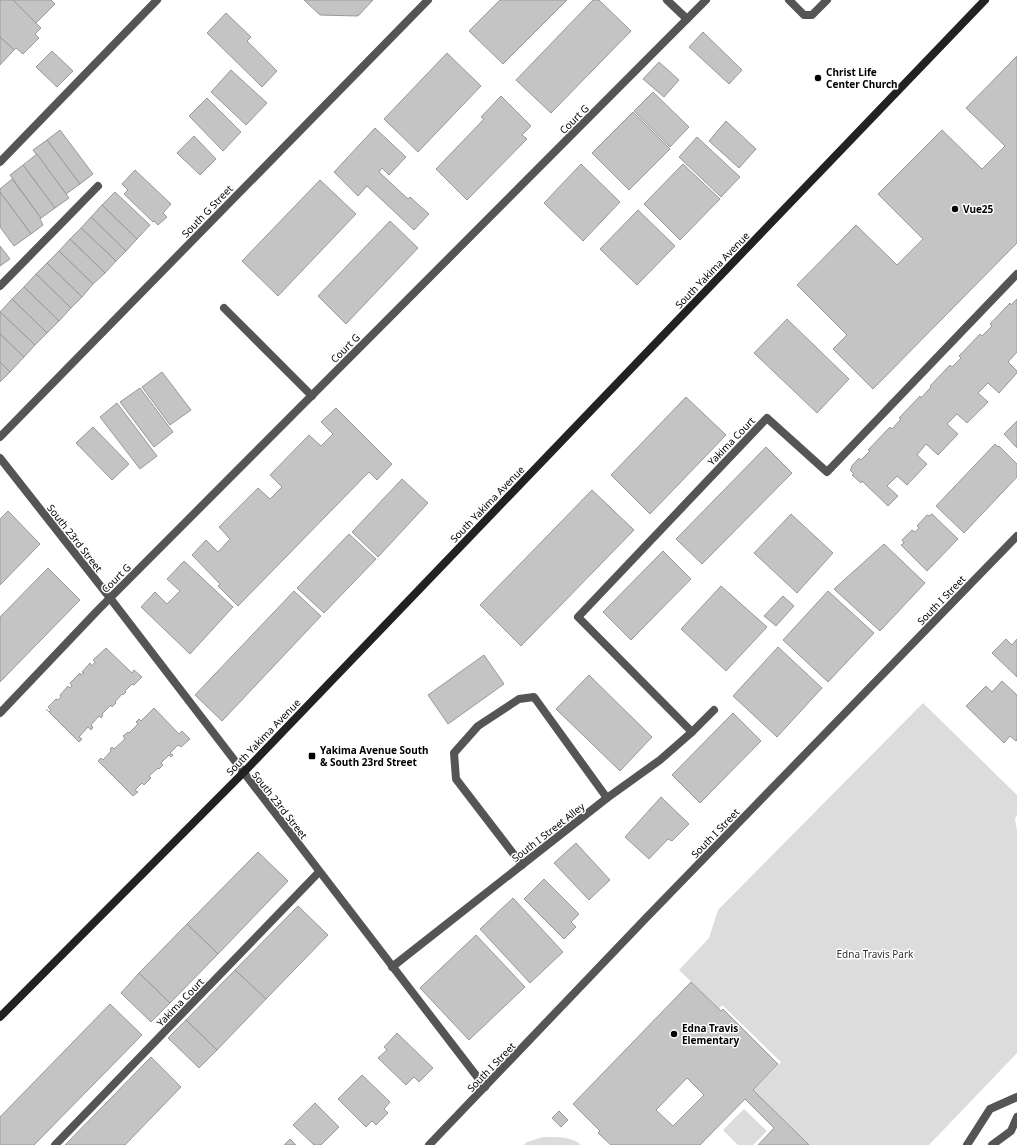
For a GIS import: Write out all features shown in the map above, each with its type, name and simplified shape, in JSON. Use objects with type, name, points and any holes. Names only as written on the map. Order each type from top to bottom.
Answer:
[{"type":"main road","name":"South Yakima Avenue","points":[[0,1017],[242,773],[985,0]]},
{"type":"street","points":[[0,162],[158,0]]},
{"type":"street","name":"South G Street","points":[[0,437],[428,0]]},
{"type":"street","points":[[667,0],[687,20]]},
{"type":"street","name":"Court G","points":[[0,713],[110,598],[706,0]]},
{"type":"street","points":[[789,0],[804,15],[812,16],[827,0]]},
{"type":"street","points":[[0,286],[98,186]]},
{"type":"street","name":"Yakima Court","points":[[692,732],[578,617],[767,418],[827,472],[1017,274]]},
{"type":"street","points":[[224,308],[312,396]]},
{"type":"street","name":"South 23rd Street","points":[[0,458],[110,598],[242,773],[485,1087]]},
{"type":"street","name":"South I Street","points":[[429,1145],[653,911],[1017,536]]},
{"type":"street","points":[[522,865],[456,779],[454,753],[478,726],[519,699],[534,697],[607,798]]},
{"type":"street","name":"South I Street Alley","points":[[392,967],[607,798],[660,760],[714,710]]},
{"type":"street","name":"Yakima Court","points":[[55,1145],[319,872]]},
{"type":"street","points":[[967,1145],[990,1109],[1017,1097]]},
{"type":"street","points":[[992,1145],[1011,1131],[1017,1117]]},
{"type":"green space","name":"Edna Travis Park","points":[[923,703],[1017,795],[1017,815],[1015,819],[1017,830],[1017,1053],[929,1145],[806,1145],[751,1093],[781,1062],[722,1005],[719,1009],[679,970],[709,938],[718,910]]},
{"type":"green space","points":[[744,1109],[767,1131],[753,1145],[738,1145],[723,1130]]},
{"type":"green space","points":[[543,1137],[558,1137],[573,1140],[581,1145],[524,1145],[527,1142]]},
{"type":"building","points":[[0,0],[13,0],[41,28],[35,34],[39,38],[23,54],[16,48],[14,50],[0,37]]},
{"type":"building","points":[[13,0],[51,0],[55,4],[36,23]]},
{"type":"building","points":[[304,0],[373,0],[358,16],[320,15]]},
{"type":"building","points":[[500,0],[567,0],[503,64],[469,31]]},
{"type":"building","points":[[593,0],[599,0],[631,31],[551,113],[516,80]]},
{"type":"building","points":[[226,13],[251,37],[247,41],[277,71],[262,87],[207,33]]},
{"type":"building","points":[[703,32],[742,70],[729,84],[689,47]]},
{"type":"building","points":[[0,37],[14,50],[0,65]]},
{"type":"building","points":[[52,51],[73,71],[57,87],[36,67]]},
{"type":"building","points":[[447,53],[481,86],[418,152],[384,119]]},
{"type":"building","name":"Vue25","points":[[1017,56],[1017,243],[873,389],[833,349],[847,335],[797,285],[856,225],[897,265],[923,239],[878,194],[942,130],[982,169],[1005,146],[966,108]]},
{"type":"building","points":[[659,62],[679,80],[664,97],[643,79]]},
{"type":"building","points":[[231,70],[267,103],[246,125],[211,92]]},
{"type":"building","points":[[653,92],[689,127],[670,147],[634,111]]},
{"type":"building","points":[[501,96],[531,126],[522,135],[527,139],[467,200],[436,169],[484,119],[481,117]]},
{"type":"building","points":[[207,98],[241,132],[223,151],[189,116]]},
{"type":"building","points":[[633,112],[670,149],[629,190],[592,153]]},
{"type":"building","points":[[726,121],[756,149],[739,168],[709,141]]},
{"type":"building","points":[[375,128],[406,157],[389,175],[382,168],[379,172],[408,199],[410,197],[429,214],[414,230],[367,186],[358,196],[334,172]]},
{"type":"building","points":[[60,130],[93,174],[80,184],[47,140]]},
{"type":"building","points":[[194,136],[216,159],[200,175],[177,153]]},
{"type":"building","points":[[697,137],[740,177],[721,197],[679,157]]},
{"type":"building","points":[[47,140],[80,184],[66,194],[33,150]]},
{"type":"building","points":[[37,154],[69,198],[55,208],[23,165]]},
{"type":"building","points":[[581,164],[620,202],[583,241],[544,203]]},
{"type":"building","points":[[683,164],[720,199],[680,240],[644,204]]},
{"type":"building","points":[[23,165],[55,208],[41,218],[10,175]]},
{"type":"building","points":[[135,170],[171,204],[163,213],[167,217],[158,225],[124,194],[128,190],[122,184]]},
{"type":"building","points":[[12,179],[41,218],[40,219],[43,225],[31,234],[0,192],[0,189]]},
{"type":"building","points":[[320,180],[356,214],[278,296],[242,261]]},
{"type":"building","points":[[0,192],[31,234],[14,246],[0,227]]},
{"type":"building","points":[[115,192],[150,225],[137,239],[102,205]]},
{"type":"building","points":[[102,205],[137,239],[126,251],[91,217]]},
{"type":"building","points":[[638,210],[675,246],[637,285],[600,249]]},
{"type":"building","points":[[91,217],[126,251],[116,261],[81,228]]},
{"type":"building","points":[[390,221],[418,248],[346,324],[318,296]]},
{"type":"building","points":[[81,228],[116,261],[105,273],[70,239]]},
{"type":"building","points":[[70,239],[105,273],[93,284],[59,251]]},
{"type":"building","points":[[0,246],[10,259],[0,266]]},
{"type":"building","points":[[59,251],[93,284],[82,297],[47,263]]},
{"type":"building","points":[[47,263],[82,297],[71,308],[36,274]]},
{"type":"building","points":[[36,274],[71,308],[59,321],[24,287]]},
{"type":"building","points":[[24,287],[59,321],[47,333],[12,299]]},
{"type":"building","points":[[12,299],[47,333],[35,345],[0,312]]},
{"type":"building","points":[[1017,299],[1017,352],[1008,362],[1017,371],[1017,373],[999,393],[988,383],[978,393],[988,402],[967,423],[957,414],[947,424],[958,434],[938,455],[926,444],[917,455],[927,464],[907,485],[897,476],[887,486],[898,496],[888,506],[862,481],[861,483],[852,475],[854,474],[850,470],[852,468],[851,467],[859,458],[861,460],[870,451],[868,450],[890,427],[892,429],[901,419],[899,418],[920,396],[921,398],[950,365],[952,367],[961,358],[959,356],[980,334],[982,336],[992,326],[990,324],[1010,303],[1011,305]]},
{"type":"building","points":[[0,312],[35,345],[24,357],[0,334]]},
{"type":"building","points":[[787,319],[849,379],[817,413],[754,353]]},
{"type":"building","points":[[0,334],[24,357],[10,372],[0,362]]},
{"type":"building","points":[[0,362],[10,372],[0,382]]},
{"type":"building","points":[[162,372],[191,410],[170,425],[142,387]]},
{"type":"building","points":[[140,388],[173,432],[154,447],[120,402]]},
{"type":"building","points":[[686,397],[726,435],[650,514],[611,475]]},
{"type":"building","points":[[117,403],[157,456],[140,469],[100,417]]},
{"type":"building","points":[[336,408],[392,464],[377,480],[369,472],[238,606],[218,586],[220,584],[192,555],[206,540],[218,552],[230,539],[219,527],[258,488],[270,499],[282,487],[270,475],[309,435],[321,446],[333,434],[321,422]]},
{"type":"building","points":[[1017,421],[1017,448],[1004,434]]},
{"type":"building","points":[[93,427],[129,464],[112,480],[76,443]]},
{"type":"building","points":[[995,444],[998,447],[999,446],[1017,464],[1017,477],[964,533],[936,506]]},
{"type":"building","points":[[766,447],[792,473],[702,564],[676,539]]},
{"type":"building","points":[[402,479],[428,503],[378,557],[352,532]]},
{"type":"building","points":[[592,490],[634,530],[521,646],[480,605]]},
{"type":"building","points":[[8,511],[40,544],[0,585],[0,519]]},
{"type":"building","points":[[791,514],[833,553],[797,593],[754,553]]},
{"type":"building","points":[[932,514],[958,539],[927,571],[901,545],[904,543],[902,540],[912,530],[915,532],[919,528],[917,526],[927,515],[929,516]]},
{"type":"building","points":[[349,534],[376,559],[324,613],[297,588]]},
{"type":"building","points":[[884,544],[925,583],[880,631],[834,589]]},
{"type":"building","points":[[663,551],[691,579],[631,640],[603,612]]},
{"type":"building","points":[[184,561],[233,607],[190,654],[141,607],[155,592],[167,604],[180,591],[167,579]]},
{"type":"building","points":[[48,568],[80,600],[0,682],[0,617]]},
{"type":"building","points":[[721,586],[767,627],[726,671],[681,629]]},
{"type":"building","points":[[294,591],[321,616],[222,721],[195,695]]},
{"type":"building","points":[[828,591],[874,633],[828,682],[783,640]]},
{"type":"building","points":[[783,596],[794,606],[776,626],[764,616]]},
{"type":"building","points":[[1006,639],[1012,645],[1017,639],[1017,677],[992,653]]},
{"type":"building","points":[[778,647],[822,688],[777,737],[733,696]]},
{"type":"building","points":[[106,648],[132,673],[134,670],[142,677],[134,685],[132,684],[123,695],[122,694],[112,707],[111,705],[102,714],[103,715],[101,718],[99,716],[91,725],[93,727],[91,730],[88,727],[79,737],[82,739],[79,742],[49,712],[51,710],[48,707],[56,699],[58,700],[61,697],[60,695],[68,686],[70,688],[72,686],[70,683],[80,673],[81,675],[84,673],[82,672],[90,663],[92,666],[95,662],[93,660]]},
{"type":"building","points":[[484,655],[504,684],[448,724],[428,695]]},
{"type":"building","points":[[589,675],[652,737],[620,771],[556,709]]},
{"type":"building","points":[[1002,681],[1017,695],[1017,740],[1016,741],[1010,736],[1004,743],[966,706],[986,686],[992,692]]},
{"type":"building","points":[[154,708],[179,734],[182,731],[190,739],[181,747],[178,745],[170,753],[173,755],[171,757],[169,755],[161,763],[163,765],[149,776],[151,778],[144,785],[142,783],[135,790],[138,792],[133,796],[98,761],[101,758],[103,760],[111,751],[110,749],[112,747],[114,749],[125,739],[123,736],[128,732],[129,733],[138,724],[136,722],[139,719],[141,721]]},
{"type":"building","points":[[733,713],[761,741],[700,803],[672,775]]},
{"type":"building","points":[[661,797],[689,824],[672,841],[668,839],[649,859],[625,837]]},
{"type":"building","points":[[576,843],[610,880],[589,900],[554,863]]},
{"type":"building","points":[[258,852],[288,881],[218,954],[187,924]]},
{"type":"building","points":[[544,879],[579,914],[571,922],[576,927],[564,939],[524,899]]},
{"type":"building","points":[[513,898],[563,952],[530,983],[480,929]]},
{"type":"building","points":[[298,906],[328,935],[266,999],[235,970]]},
{"type":"building","points":[[187,924],[218,954],[170,1003],[139,973]]},
{"type":"building","points":[[476,935],[525,987],[469,1040],[420,988]]},
{"type":"building","points":[[235,970],[266,999],[217,1050],[186,1020]]},
{"type":"building","points":[[139,973],[170,1003],[151,1022],[121,993]]},
{"type":"building","points":[[691,982],[721,1011],[723,1009],[778,1064],[753,1090],[809,1145],[758,1145],[774,1128],[745,1099],[700,1145],[611,1145],[598,1133],[600,1131],[573,1104]],"holes":[[[687,1078],[704,1095],[673,1126],[656,1110]]]},
{"type":"building","points":[[110,1004],[142,1035],[34,1145],[0,1145],[0,1117]]},
{"type":"building","points":[[186,1020],[217,1050],[199,1068],[168,1038]]},
{"type":"building","points":[[397,1033],[433,1068],[419,1082],[414,1077],[406,1085],[378,1058],[387,1050],[384,1047]]},
{"type":"building","points":[[151,1057],[181,1087],[125,1145],[65,1145]]},
{"type":"building","points":[[362,1075],[390,1102],[384,1109],[388,1113],[376,1125],[372,1121],[366,1127],[338,1099]]},
{"type":"building","points":[[315,1103],[339,1127],[321,1145],[314,1145],[293,1125]]},
{"type":"building","points":[[559,1111],[568,1120],[561,1127],[552,1118]]},
{"type":"building","points":[[290,1139],[296,1145],[284,1145]]},
{"type":"place","name":"Christ Life Center Church","points":[[818,78]]},
{"type":"place","name":"Vue25","points":[[955,209]]},
{"type":"place","name":"Yakima Avenue South & South 23rd Street","points":[[312,756]]},
{"type":"place","name":"Edna Travis Elementary","points":[[674,1034]]}]
